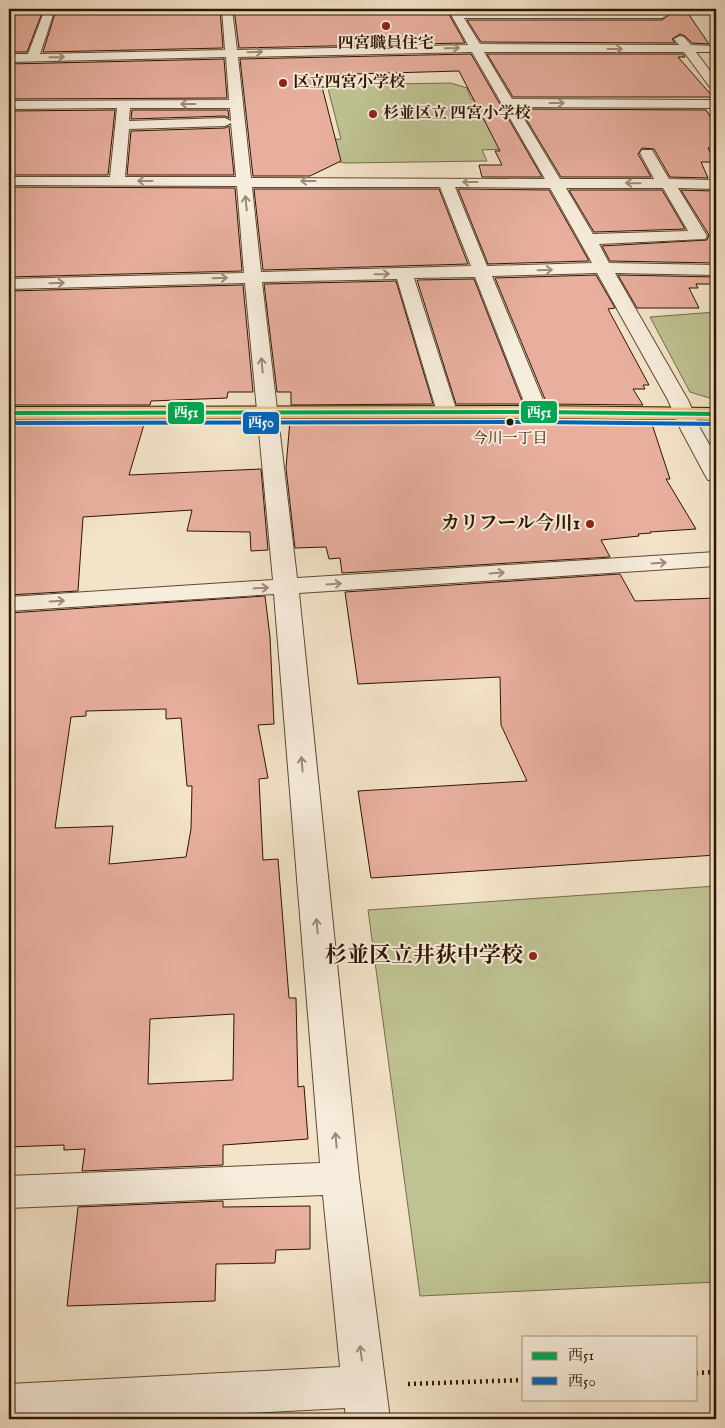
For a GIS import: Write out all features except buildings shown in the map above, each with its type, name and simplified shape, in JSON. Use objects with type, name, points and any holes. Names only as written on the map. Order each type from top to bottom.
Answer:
[{"type":"main road","points":[[9,413],[538,412],[716,414]]},
{"type":"street","points":[[9,9],[39,9]]},
{"type":"street","points":[[33,58],[50,9]]},
{"type":"street","points":[[9,1405],[367,1403],[340,1178],[286,587],[266,413],[227,9]]},
{"type":"street","points":[[455,12],[664,19],[716,87]]},
{"type":"street","points":[[455,12],[556,182],[678,400],[716,475]]},
{"type":"street","points":[[9,58],[476,48],[716,49]]},
{"type":"street","points":[[508,103],[716,104]]},
{"type":"street","points":[[117,181],[124,104]]},
{"type":"street","points":[[9,105],[236,104]]},
{"type":"street","points":[[25,122],[31,105]]},
{"type":"street","points":[[122,125],[238,122]]},
{"type":"street","points":[[588,239],[699,236],[647,153]]},
{"type":"street","points":[[9,181],[716,184]]},
{"type":"street","points":[[445,182],[538,412]]},
{"type":"street","points":[[9,284],[603,268],[716,270]]},
{"type":"street","points":[[404,274],[448,412]]},
{"type":"street","points":[[9,604],[716,559]]},
{"type":"street","points":[[9,1192],[340,1178]]},
{"type":"path","points":[[698,1373],[716,1372]]},
{"type":"path","points":[[367,1403],[522,1380]]},
{"type":"green space","points":[[451,83],[467,88],[471,99],[482,102],[507,149],[482,150],[487,161],[344,163],[326,159],[321,140],[341,139],[327,85]]},
{"type":"green space","points":[[716,312],[716,400],[690,392],[650,317]]},
{"type":"green space","points":[[716,886],[716,1282],[420,1296],[368,910]]},
{"type":"transit line","name":"西51","points":[[9,413],[538,412],[716,414]]},
{"type":"transit line","name":"西50","points":[[9,423],[538,422],[716,424]]},
{"type":"place","name":"四宮職員住宅","points":[[386,26]]},
{"type":"place","name":"区立四宮小学校","points":[[283,83]]},
{"type":"place","name":"杉並区立 四宮小学校","points":[[373,114]]},
{"type":"place","name":"今川一丁目","points":[[510,422]]},
{"type":"place","name":"カリフール今川1","points":[[590,524]]},
{"type":"place","name":"杉並区立井荻中学校","points":[[533,956]]}]
